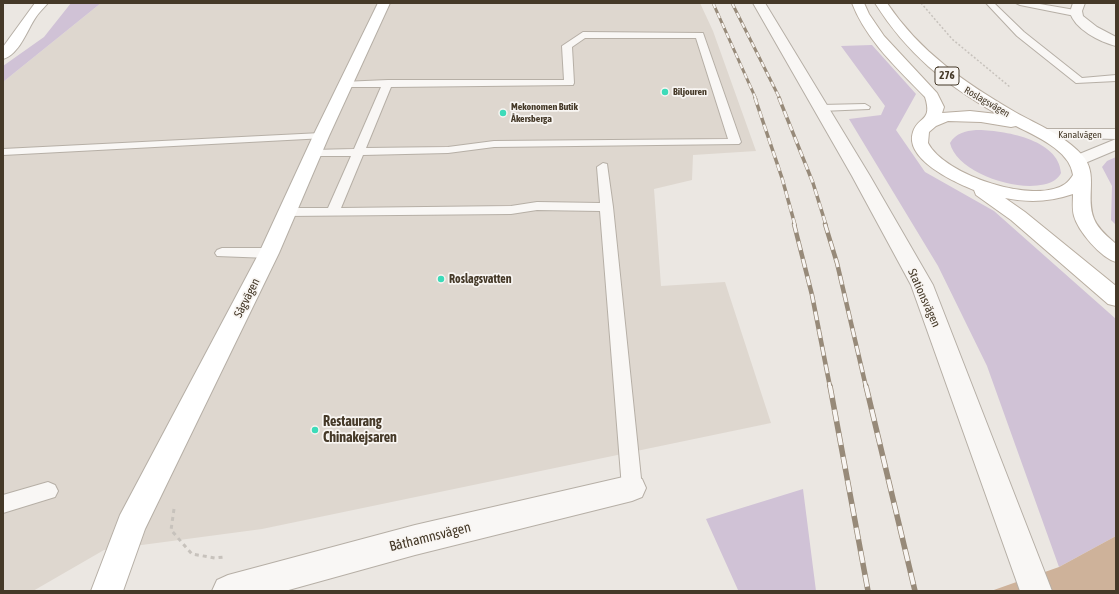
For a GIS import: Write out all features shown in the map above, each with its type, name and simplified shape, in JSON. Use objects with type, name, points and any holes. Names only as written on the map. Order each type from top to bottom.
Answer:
[{"type":"main road","points":[[3,55],[16,40],[27,19],[42,3]]},
{"type":"main road","name":"Sågvägen","points":[[107,591],[131,525],[269,253],[317,145],[384,3]]},
{"type":"main road","name":"276","points":[[858,3],[860,10],[881,41],[932,96],[936,107],[932,122]]},
{"type":"main road","name":"Roslagsvägen","points":[[881,3],[905,38],[928,60],[960,86],[1063,146],[1080,168]]},
{"type":"main road","name":"Roslagsvägen","points":[[932,122],[955,116],[978,116],[1038,131]]},
{"type":"main road","points":[[932,122],[921,131],[920,142],[927,154],[952,174],[999,192],[1026,196],[1053,195],[1072,188],[1080,168]]},
{"type":"main road","points":[[1080,168],[1084,218],[1096,236],[1116,255]]},
{"type":"main road","points":[[970,182],[1018,216],[1116,298]]},
{"type":"street","name":"Stationsvägen","points":[[759,3],[922,285],[1025,558],[1036,591]]},
{"type":"street","points":[[1077,8],[1077,18],[1086,26],[1116,42]]},
{"type":"street","name":"Kanalvägen","points":[[1038,131],[1116,134]]},
{"type":"street","name":"Kanalvägen","points":[[1080,168],[1116,144]]},
{"type":"street","name":"Båthamnsvägen","points":[[228,591],[415,540],[632,488]]},
{"type":"lane","points":[[990,3],[996,11],[1031,42],[1080,81],[1116,78]]},
{"type":"lane","points":[[1020,3],[1077,8]]},
{"type":"lane","points":[[3,152],[317,145],[358,152],[448,150],[494,144],[735,142],[700,35],[583,35],[567,46],[569,82],[346,84]]},
{"type":"lane","points":[[333,211],[388,83]]},
{"type":"lane","points":[[821,108],[865,107]]},
{"type":"lane","points":[[603,167],[632,488]]},
{"type":"lane","points":[[287,212],[511,210],[537,206],[607,207]]},
{"type":"lane","points":[[222,253],[269,253]]},
{"type":"lane","points":[[3,504],[48,491]]},
{"type":"path","points":[[921,3],[952,39],[1015,91]]},
{"type":"shaded area","points":[[71,3],[101,3],[3,82],[3,66],[44,37]]},
{"type":"shaded area","points":[[101,3],[700,3],[713,31],[756,151],[693,155],[692,180],[654,189],[661,286],[725,282],[771,423],[262,529],[104,550],[33,591],[3,591],[3,82]]},
{"type":"shaded area","points":[[872,45],[916,94],[896,130],[925,172],[994,211],[1116,319],[1116,536],[1059,567],[987,366],[938,266],[849,119],[881,115],[885,106],[841,46]]},
{"type":"shaded area","points":[[976,130],[987,130],[1014,135],[1040,144],[1051,152],[1058,161],[1061,173],[1055,180],[1043,185],[1029,186],[995,180],[979,173],[966,165],[955,154],[950,143],[961,133]]},
{"type":"shaded area","points":[[1116,157],[1116,225],[1111,220],[1112,186],[1102,167],[1107,161]]},
{"type":"shaded area","points":[[803,489],[816,591],[736,591],[738,590],[706,519]]},
{"type":"shaded area","points":[[1116,536],[1116,591],[991,591],[1059,567]]},
{"type":"railway","points":[[713,3],[756,99]]},
{"type":"railway","points":[[732,3],[780,99]]},
{"type":"railway","points":[[755,98],[782,178],[795,225]]},
{"type":"railway","points":[[779,98],[813,183],[826,225]]},
{"type":"railway","points":[[794,224],[812,295],[830,387]]},
{"type":"railway","points":[[825,224],[837,263],[866,387]]},
{"type":"railway","points":[[830,386],[868,591]]},
{"type":"railway","points":[[866,386],[915,591]]},
{"type":"place","name":"Biljouren","points":[[665,92]]},
{"type":"place","name":"Mekonomen Butik Åkersberga","points":[[503,113]]},
{"type":"place","name":"Roslagsvatten","points":[[441,279]]},
{"type":"place","name":"Restaurang Chinakejsaren","points":[[315,430]]}]
